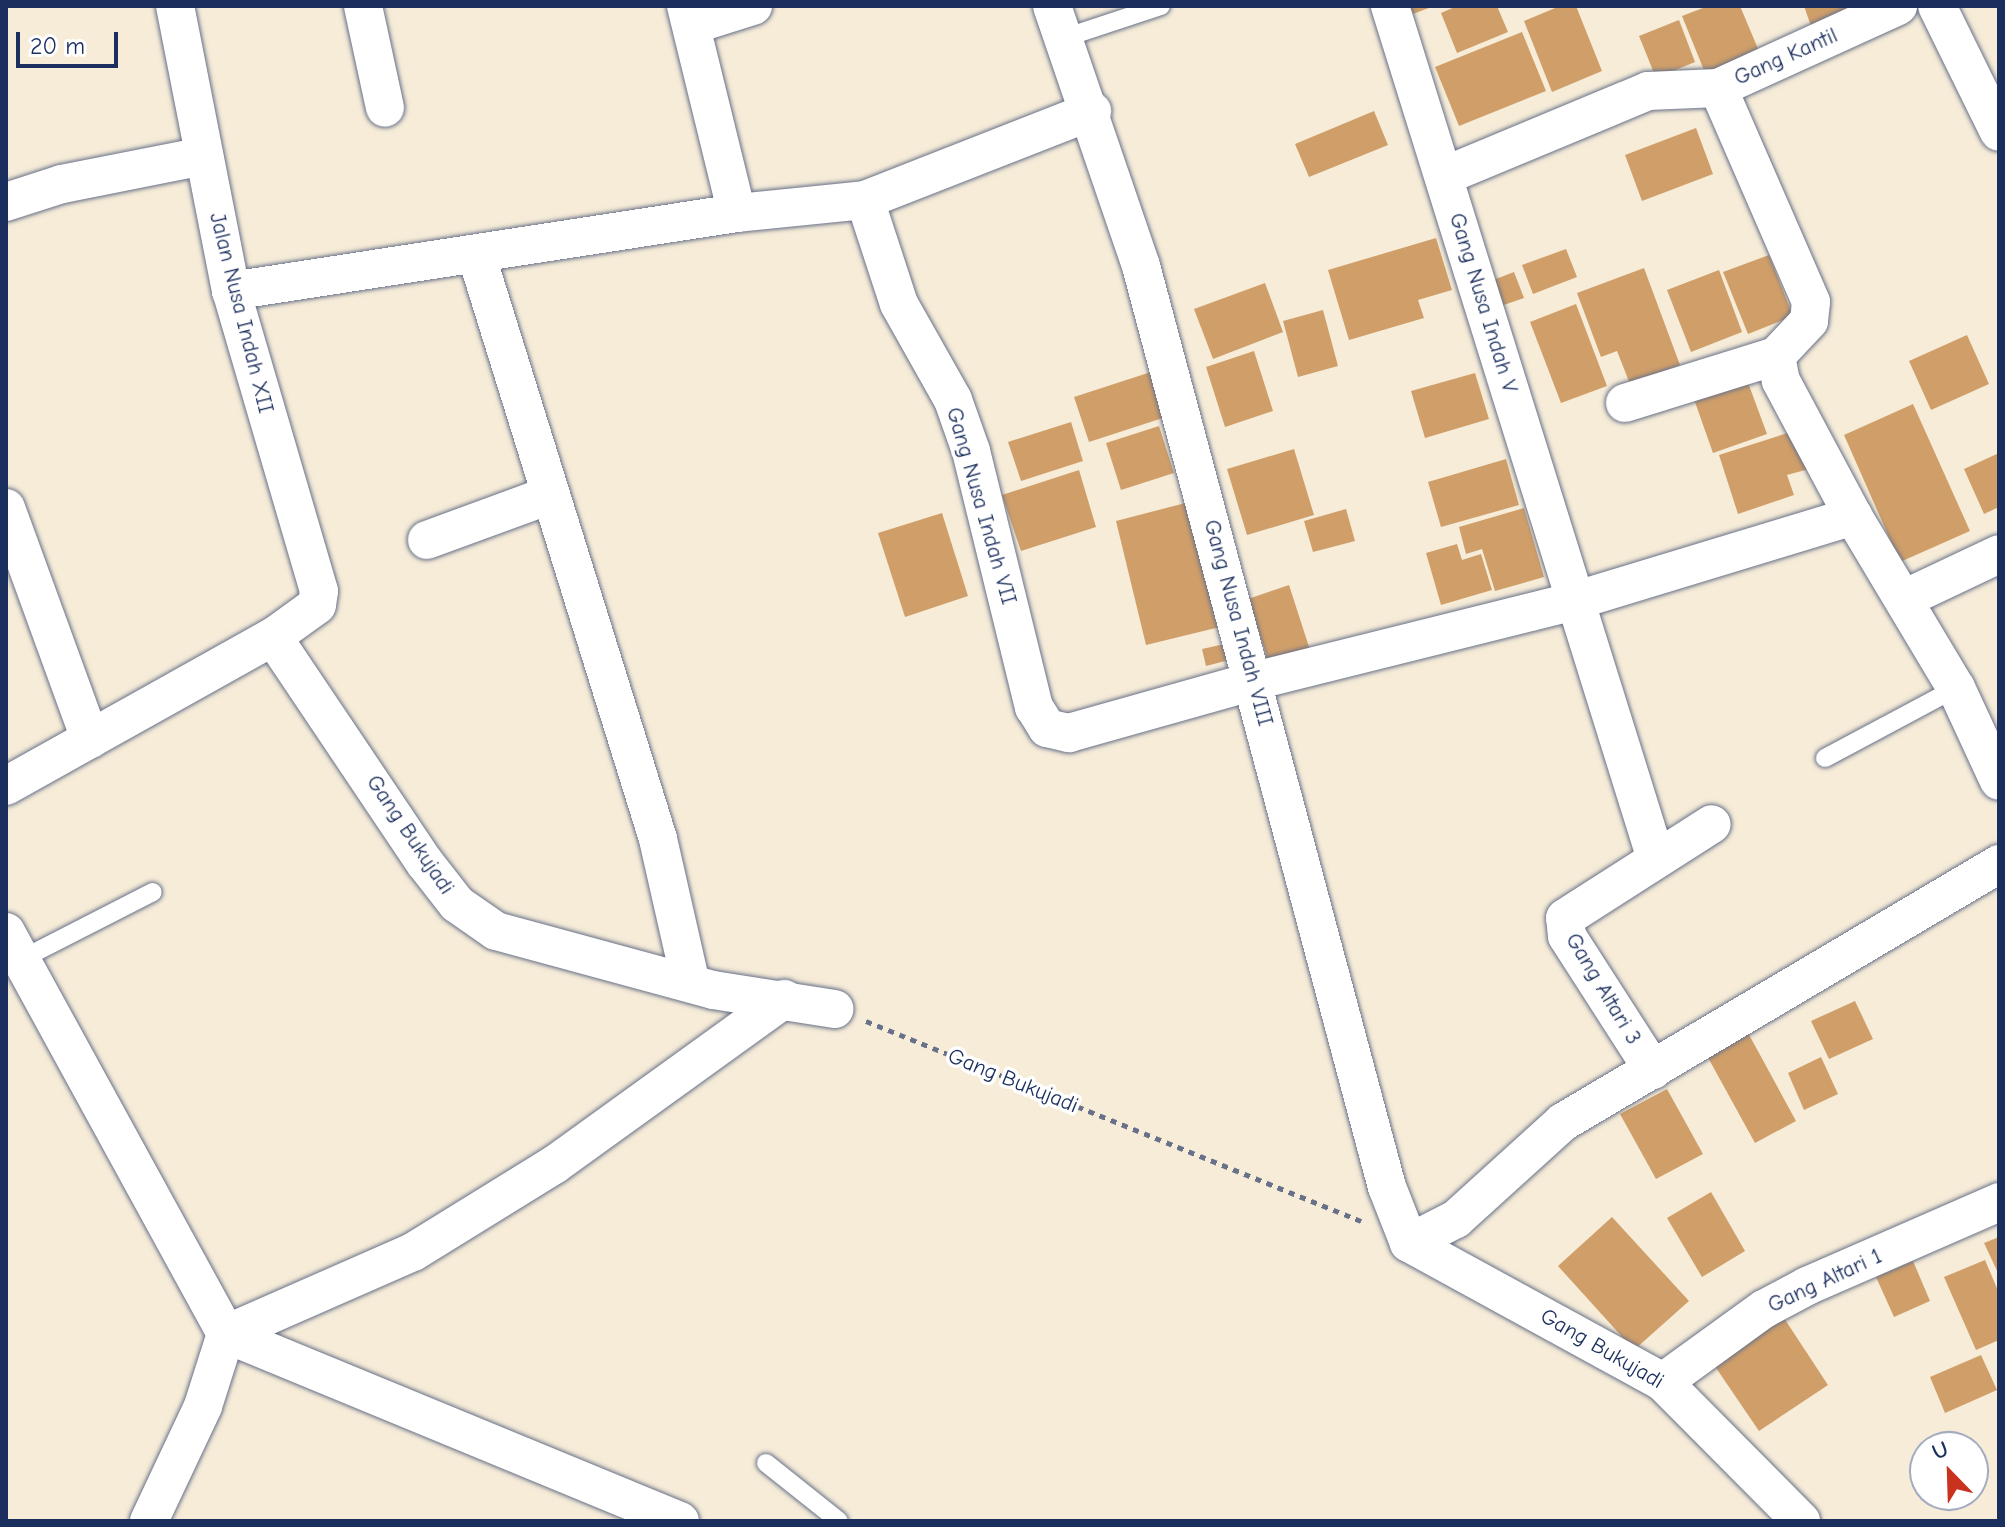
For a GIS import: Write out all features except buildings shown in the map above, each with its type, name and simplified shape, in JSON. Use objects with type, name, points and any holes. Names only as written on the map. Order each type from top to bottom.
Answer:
[{"type":"street","name":"Jalan Nusa Indah XII","points":[[175,6],[231,291],[319,591],[309,614],[273,637]]},
{"type":"street","points":[[363,6],[385,108]]},
{"type":"street","points":[[737,213],[689,15],[753,6]]},
{"type":"street","name":"Gang Nusa Indah V","points":[[1390,6],[1574,601]]},
{"type":"street","name":"Gang Kantil","points":[[1718,88],[1898,6]]},
{"type":"street","points":[[1937,6],[1999,132]]},
{"type":"street","name":"Gang Nusa Indah VIII","points":[[1058,22],[1092,111],[1141,266],[1387,1187],[1409,1243]]},
{"type":"street","points":[[1444,176],[1648,91],[1671,86],[1718,88],[1811,302],[1809,321],[1776,356],[1625,403]]},
{"type":"street","points":[[231,291],[477,257],[737,213],[865,200],[1092,111]]},
{"type":"street","points":[[6,202],[62,184],[204,156]]},
{"type":"street","name":"Gang Nusa Indah VII","points":[[865,200],[899,304],[953,400],[971,451],[1034,707],[1047,728],[1069,733],[1254,681]]},
{"type":"street","points":[[477,257],[658,839],[690,980]]},
{"type":"street","points":[[1776,356],[1781,381],[1853,516],[1956,688],[1999,781]]},
{"type":"street","points":[[427,540],[550,495]]},
{"type":"street","points":[[6,508],[90,739]]},
{"type":"street","points":[[1254,681],[1574,601],[1853,516]]},
{"type":"street","points":[[1904,599],[1999,554]]},
{"type":"street","points":[[1574,601],[1655,856]]},
{"type":"street","points":[[6,786],[273,637]]},
{"type":"street","name":"Gang Bukujadi","points":[[273,637],[457,904],[496,931],[544,948],[690,980],[713,990],[835,1009]]},
{"type":"street","name":"Gang Altari 3","points":[[1653,1070],[1565,927],[1569,911],[1712,824]]},
{"type":"street","points":[[1409,1243],[1456,1219],[1563,1122],[1999,864]]},
{"type":"street","points":[[13,946],[226,1334],[680,1521]]},
{"type":"street","points":[[149,1521],[203,1406],[226,1334],[413,1252],[554,1165],[784,999]]},
{"type":"street","name":"Gang Altari 1","points":[[1663,1382],[1764,1309],[1807,1286],[1999,1202]]},
{"type":"street","name":"Gang Bukujadi","points":[[1409,1243],[1663,1382],[1801,1521]]},
{"type":"lane","points":[[1058,22],[1161,6]]},
{"type":"lane","points":[[1825,758],[1956,688]]},
{"type":"lane","points":[[13,946],[153,892]]},
{"type":"lane","points":[[766,1463],[839,1521]]},
{"type":"path","name":"Gang Bukujadi","points":[[835,1009],[1409,1243]]}]
